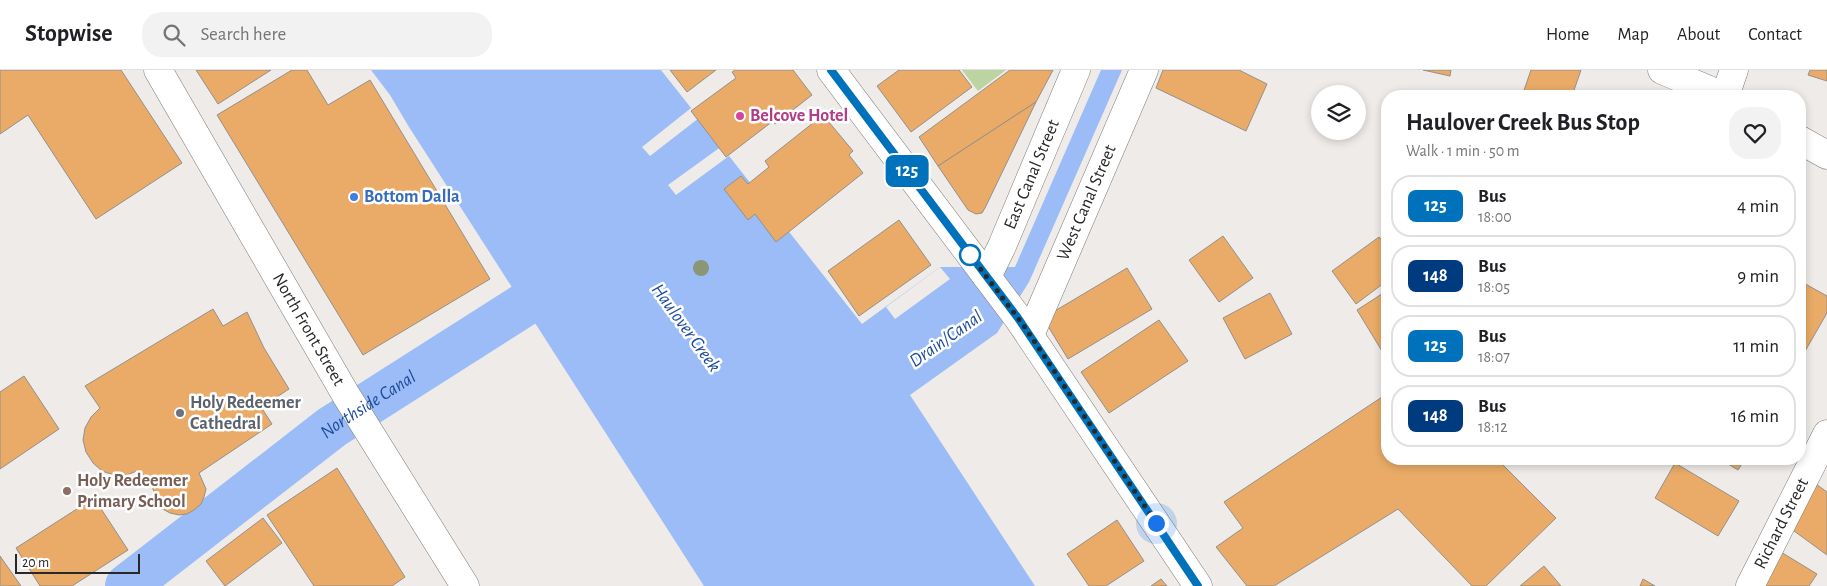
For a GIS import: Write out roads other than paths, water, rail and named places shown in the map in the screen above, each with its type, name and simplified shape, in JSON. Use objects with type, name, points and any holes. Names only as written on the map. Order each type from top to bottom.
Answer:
[{"type":"street","name":"North Front Street","points":[[158,70],[346,395],[465,586]]},
{"type":"street","points":[[831,70],[1024,326],[1198,586]]},
{"type":"street","name":"East Canal Street","points":[[990,282],[1002,246],[1076,70]]},
{"type":"street","name":"West Canal Street","points":[[1024,326],[1144,70]]},
{"type":"street","points":[[1662,70],[1710,90]]},
{"type":"street","points":[[1726,90],[1734,70]]},
{"type":"street","points":[[1806,144],[1827,156]]},
{"type":"street","name":"Richard Street","points":[[1750,586],[1827,434]]},
{"type":"water","points":[[371,70],[661,70],[862,324],[940,267],[1015,267],[1101,70],[1122,70],[1029,282],[997,333],[910,395],[1035,586],[704,586],[390,95]]},
{"type":"waterway","name":"Northside Canal","points":[[127,586],[332,427],[574,273]]},
{"type":"place","name":"Belcove Hotel","points":[[740,116]]},
{"type":"place","name":"Bottom Dalla","points":[[354,197]]},
{"type":"place","name":"Holy Redeemer Cathedral","points":[[180,413]]},
{"type":"place","name":"Holy Redeemer Primary School","points":[[67,491]]},
{"type":"water label","name":"Haulover Creek","points":[[686,328]]},
{"type":"water label","name":"Drain/Canal","points":[[946,339]]}]
